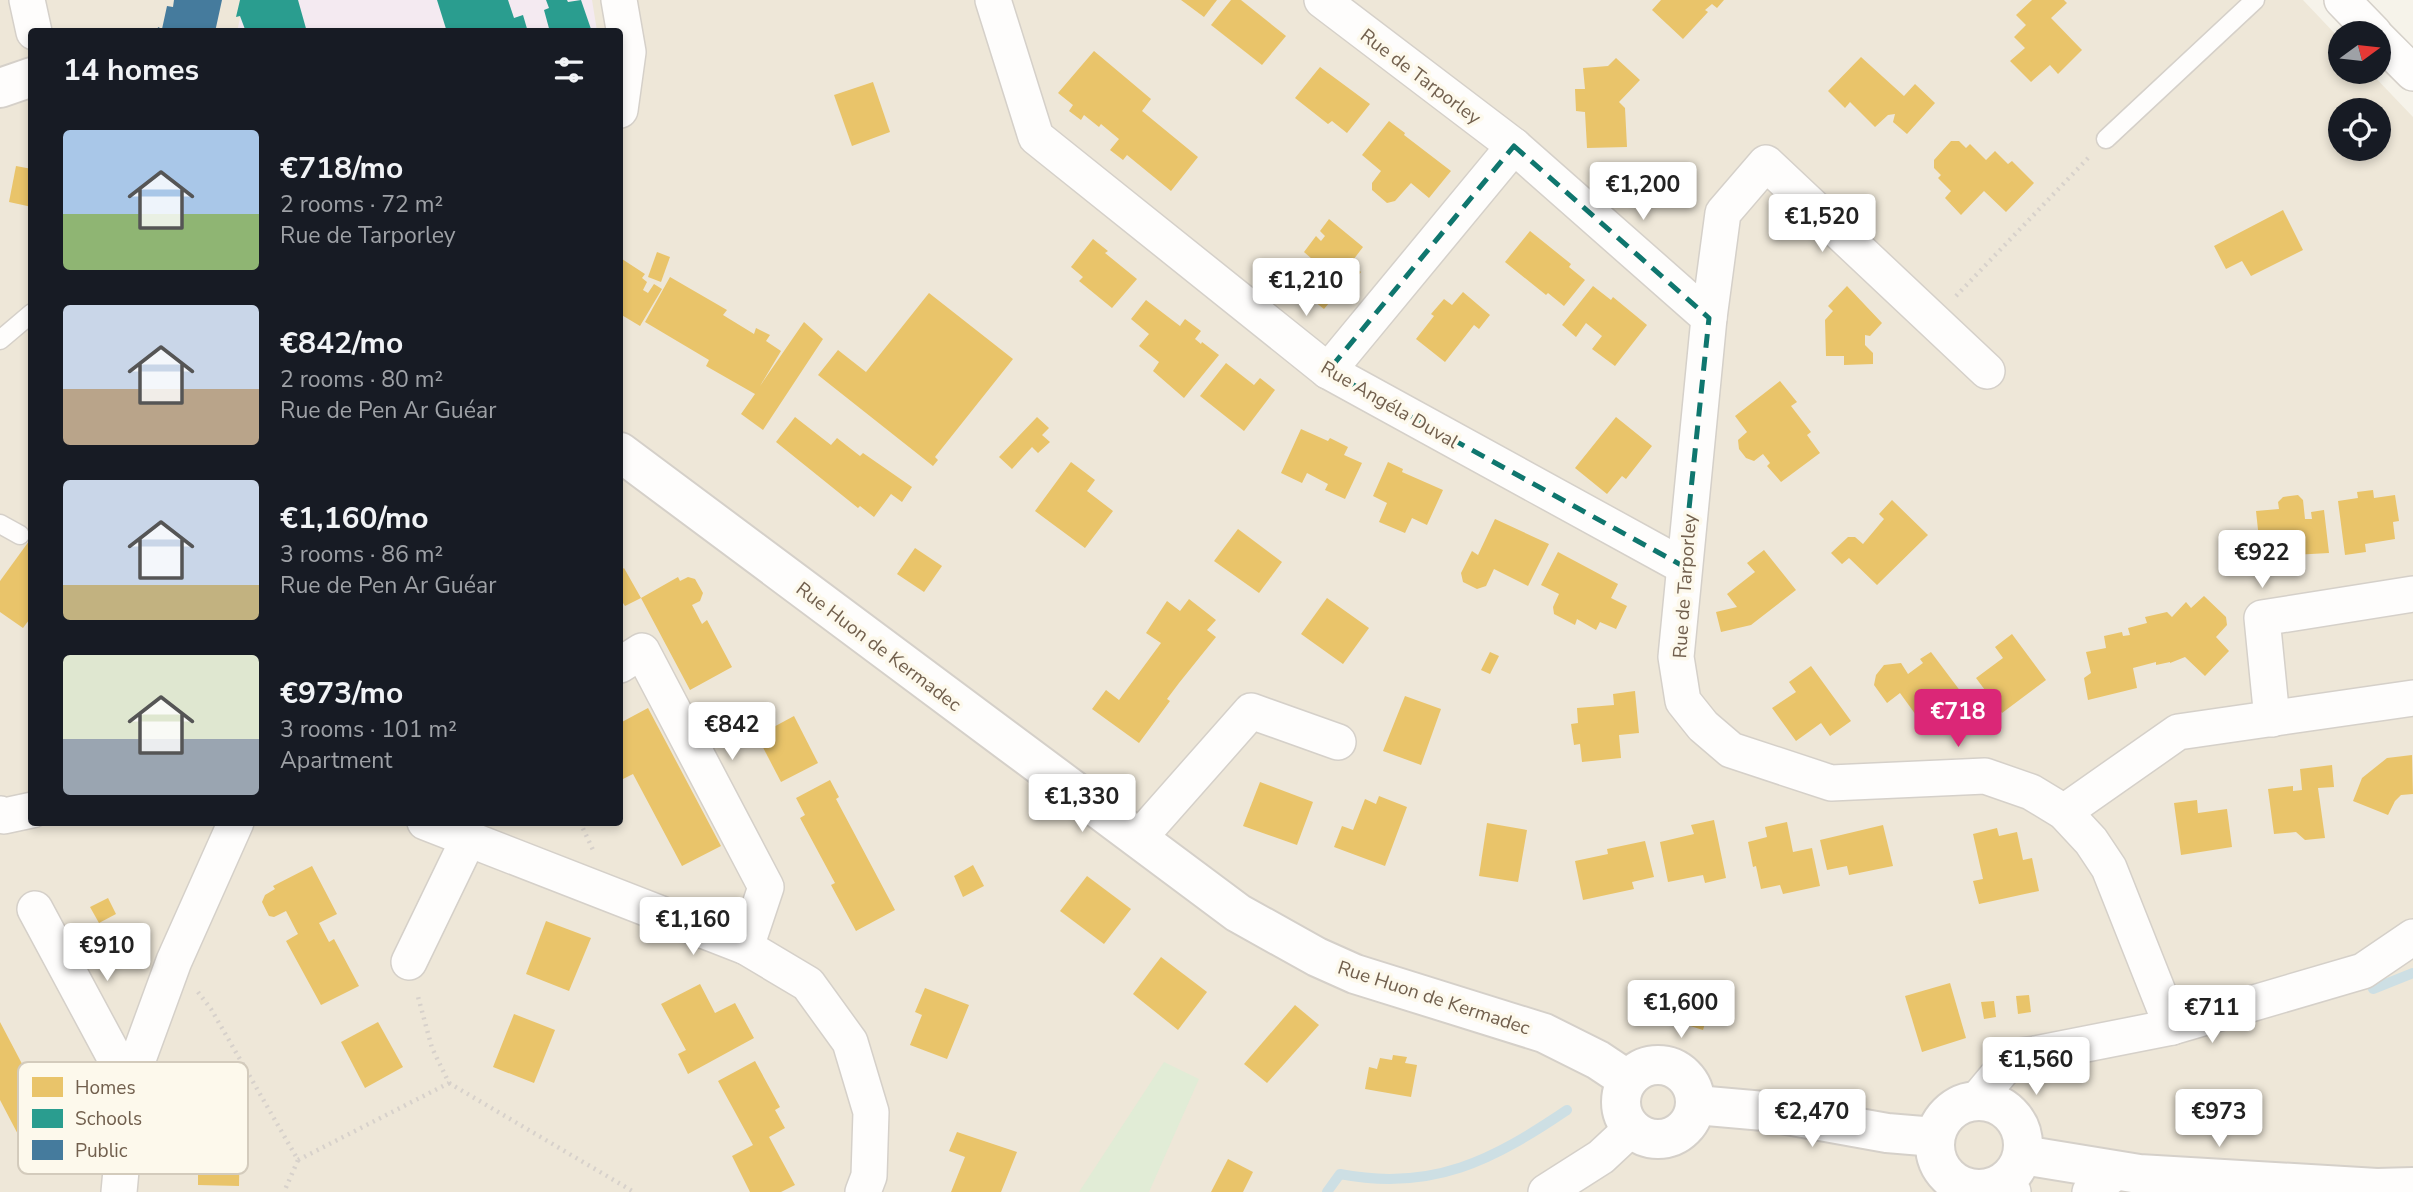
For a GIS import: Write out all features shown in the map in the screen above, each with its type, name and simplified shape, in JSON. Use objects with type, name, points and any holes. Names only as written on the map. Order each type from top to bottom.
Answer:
[{"type":"street","points":[[26,0],[33,28]]},
{"type":"street","points":[[620,0],[628,52],[623,88]]},
{"type":"street","name":"Rue Angéla Duval","points":[[993,0],[1037,137],[1328,371],[1683,566]]},
{"type":"street","name":"Rue de Tarporley","points":[[1322,0],[1514,146],[1709,318]]},
{"type":"street","points":[[2342,0],[2362,21]]},
{"type":"street","points":[[2391,51],[2413,74]]},
{"type":"street","points":[[0,88],[28,78]]},
{"type":"street","points":[[1328,371],[1514,146]]},
{"type":"street","name":"Rue de Tarporley","points":[[1987,371],[1766,163],[1723,213],[1683,566],[1676,657],[1683,701],[1703,726],[1731,750],[1831,783],[1984,776],[2031,792],[2064,812],[2091,841],[2109,868],[2172,1027]]},
{"type":"street","name":"Rue Huon de Kermadec","points":[[623,454],[1238,913],[1317,957],[1355,974],[1544,1033],[1598,1060],[1628,1080]]},
{"type":"street","points":[[2272,719],[2262,618],[2413,594]]},
{"type":"street","points":[[623,662],[642,651],[765,887],[746,947]]},
{"type":"street","points":[[2064,812],[2178,733],[2413,698]]},
{"type":"street","points":[[1138,839],[1251,711],[1338,741]]},
{"type":"street","points":[[0,814],[4,816],[28,811]]},
{"type":"street","points":[[137,1062],[174,961],[234,826]]},
{"type":"street","points":[[435,826],[746,947],[808,984],[850,1042],[871,1112],[869,1176],[863,1192]]},
{"type":"street","points":[[409,962],[468,840]]},
{"type":"street","points":[[35,909],[117,1062]]},
{"type":"street","points":[[1976,1100],[2002,1070],[2019,1056],[2172,1027],[2363,971],[2413,937]]},
{"type":"street","points":[[1661,1065],[1679,1071],[1692,1086],[1696,1105],[1688,1125],[1671,1138],[1650,1139],[1631,1129],[1622,1114],[1621,1096],[1628,1080],[1643,1068],[1661,1065]]},
{"type":"street","points":[[2014,1176],[2024,1141],[2021,1128],[2013,1116],[2003,1107],[1976,1100],[1962,1104],[1950,1112],[1935,1137],[1936,1154],[1943,1171],[1956,1184],[1973,1189],[1990,1189],[2014,1176],[2103,1181],[2139,1174],[2337,1186],[2413,1187]]},
{"type":"street","points":[[1696,1105],[1764,1111],[1887,1133],[1935,1137]]},
{"type":"street","points":[[1546,1192],[1601,1157],[1631,1129]]},
{"type":"street","points":[[119,1192],[121,1174]]},
{"type":"lane","points":[[2106,139],[2255,0]]},
{"type":"lane","points":[[0,340],[28,316]]},
{"type":"lane","points":[[0,524],[20,535]]},
{"type":"path","points":[[1933,320],[2106,139]]},
{"type":"path","points":[[174,961],[211,1009],[242,1062]]},
{"type":"path","points":[[409,962],[432,1048],[450,1083],[634,1192]]},
{"type":"path","points":[[248,1073],[298,1160]]},
{"type":"path","points":[[284,1192],[298,1160],[450,1083]]},
{"type":"highlighted area","points":[[1514,146],[1709,318],[1683,566],[1328,371]]},
{"type":"shaded area","points":[[0,0],[2303,0],[2328,26],[2328,84],[2381,84],[2413,117],[2413,1192],[0,1192]]},
{"type":"shaded area","points":[[244,0],[592,0],[597,28],[238,28]]},
{"type":"green space","points":[[1164,1062],[1199,1079],[1149,1192],[1079,1192]]},
{"type":"building: Homes","points":[[1181,0],[1217,0],[1204,17]]},
{"type":"building: Homes","points":[[1231,0],[1241,0],[1286,36],[1262,65],[1211,25]]},
{"type":"building: Homes","points":[[1661,0],[1724,0],[1717,8],[1712,4],[1705,10],[1708,12],[1683,39],[1652,10]]},
{"type":"building: Homes","points":[[2032,0],[2064,0],[2067,3],[2051,18],[2082,50],[2058,74],[2050,65],[2031,82],[2010,61],[2025,48],[2014,37],[2026,25],[2016,15]]},
{"type":"building: Homes","points":[[1094,51],[1151,99],[1142,111],[1198,157],[1171,191],[1127,155],[1123,160],[1110,150],[1119,139],[1101,124],[1099,127],[1084,115],[1081,120],[1069,111],[1073,105],[1058,93]]},
{"type":"building: Homes","points":[[1861,57],[1904,96],[1915,84],[1935,103],[1907,134],[1893,122],[1895,114],[1888,115],[1875,127],[1850,102],[1845,108],[1828,91]]},
{"type":"building: Homes","points":[[1616,58],[1640,80],[1619,102],[1625,108],[1627,147],[1587,148],[1585,112],[1576,111],[1575,89],[1585,89],[1583,68],[1608,66]]},
{"type":"building: Homes","points":[[1320,67],[1370,104],[1347,133],[1332,121],[1328,124],[1295,98]]},
{"type":"building: Homes","points":[[873,82],[890,132],[852,146],[834,95]]},
{"type":"building: Homes","points":[[1389,121],[1451,171],[1429,198],[1411,183],[1395,201],[1387,203],[1372,190],[1372,183],[1381,171],[1362,155]]},
{"type":"building: Homes","points":[[1951,141],[1959,141],[1966,148],[1970,144],[1986,160],[1995,151],[2008,164],[2012,161],[2034,183],[2006,212],[1984,191],[1961,215],[1945,198],[1951,191],[1938,178],[1941,175],[1934,168],[1934,160]]},
{"type":"building: Homes","points":[[16,166],[28,168],[28,206],[9,202]]},
{"type":"building: Homes","points":[[2283,210],[2303,250],[2251,276],[2242,261],[2226,269],[2214,246]]},
{"type":"building: Homes","points":[[1329,219],[1363,247],[1350,264],[1361,272],[1348,288],[1344,285],[1324,309],[1292,284],[1312,259],[1304,252],[1316,236],[1321,241],[1325,236],[1320,231]]},
{"type":"building: Homes","points":[[1530,231],[1571,264],[1569,267],[1585,280],[1564,306],[1505,262]]},
{"type":"building: Homes","points":[[1093,239],[1108,251],[1105,253],[1137,279],[1112,308],[1079,281],[1083,277],[1071,267]]},
{"type":"building: Homes","points":[[657,252],[670,257],[661,282],[648,277]]},
{"type":"building: Homes","points":[[623,260],[645,274],[642,278],[647,282],[643,290],[648,293],[654,284],[662,289],[640,326],[623,316]]},
{"type":"building: Homes","points":[[670,277],[727,310],[723,315],[754,334],[756,328],[770,335],[766,341],[781,351],[760,386],[804,322],[823,339],[763,430],[741,414],[755,394],[706,366],[709,360],[645,322]]},
{"type":"building: Homes","points":[[1593,286],[1611,300],[1613,297],[1647,325],[1615,366],[1592,349],[1602,336],[1586,323],[1576,337],[1562,325]]},
{"type":"building: Homes","points":[[1847,286],[1882,323],[1870,336],[1865,335],[1865,345],[1873,353],[1873,364],[1844,365],[1844,356],[1826,356],[1825,320],[1833,311],[1828,306]]},
{"type":"building: Homes","points":[[1463,292],[1490,315],[1479,329],[1474,325],[1445,362],[1416,339],[1444,299],[1452,305]]},
{"type":"building: Homes","points":[[929,293],[1013,359],[935,457],[938,460],[933,466],[818,375],[838,350],[866,372]]},
{"type":"building: Homes","points":[[1146,300],[1180,326],[1185,319],[1201,331],[1195,339],[1219,355],[1184,398],[1153,371],[1159,362],[1139,346],[1149,334],[1131,319]]},
{"type":"building: Homes","points":[[1226,363],[1254,385],[1260,378],[1275,390],[1244,431],[1200,396]]},
{"type":"building: Homes","points":[[1780,381],[1797,402],[1791,406],[1811,432],[1807,435],[1820,453],[1781,482],[1767,466],[1770,463],[1763,454],[1754,461],[1746,458],[1739,449],[1738,440],[1747,432],[1735,416]]},
{"type":"building: Homes","points":[[795,417],[831,445],[837,438],[860,456],[863,453],[912,487],[902,502],[891,494],[874,517],[860,506],[858,508],[776,442]]},
{"type":"building: Homes","points":[[1037,417],[1049,428],[1042,435],[1050,442],[1038,453],[1032,447],[1012,469],[999,457]]},
{"type":"building: Homes","points":[[1616,417],[1652,446],[1626,479],[1622,476],[1607,494],[1575,468]]},
{"type":"building: Homes","points":[[1301,429],[1348,447],[1344,455],[1362,463],[1345,499],[1325,490],[1328,484],[1307,473],[1302,483],[1281,473]]},
{"type":"building: Homes","points":[[1071,462],[1095,480],[1087,491],[1113,511],[1085,548],[1035,511]]},
{"type":"building: Homes","points":[[1388,462],[1403,469],[1402,472],[1443,490],[1427,525],[1412,518],[1405,533],[1379,522],[1387,503],[1373,496]]},
{"type":"building: Homes","points":[[2373,490],[2374,498],[2395,495],[2399,521],[2393,522],[2395,539],[2365,544],[2366,552],[2345,555],[2338,501],[2358,498],[2357,492]]},
{"type":"building: Homes","points":[[2298,495],[2303,500],[2305,519],[2312,519],[2311,512],[2324,510],[2329,553],[2293,555],[2292,551],[2282,552],[2282,556],[2261,558],[2256,511],[2279,509],[2278,502],[2283,497]]},
{"type":"building: Homes","points":[[1892,500],[1928,535],[1877,585],[1849,558],[1842,564],[1831,553],[1848,537],[1855,537],[1863,544],[1884,519],[1879,514]]},
{"type":"building: Homes","points":[[1495,519],[1549,544],[1528,586],[1494,569],[1486,586],[1477,589],[1463,582],[1461,573],[1472,551],[1478,555]]},
{"type":"building: Homes","points":[[1238,529],[1282,562],[1259,593],[1214,561]]},
{"type":"building: Homes","points":[[28,542],[28,621],[23,628],[0,612],[0,581]]},
{"type":"building: Homes","points":[[915,548],[942,566],[924,592],[897,574]]},
{"type":"building: Homes","points":[[1764,550],[1796,590],[1751,625],[1721,632],[1716,612],[1737,607],[1727,594],[1755,572],[1747,563]]},
{"type":"building: Homes","points":[[1558,552],[1618,584],[1611,598],[1627,606],[1616,629],[1600,622],[1596,630],[1577,619],[1575,625],[1554,614],[1553,607],[1559,594],[1541,585]]},
{"type":"building: Homes","points":[[623,569],[641,598],[625,606],[623,603]]},
{"type":"building: Homes","points":[[678,577],[680,581],[688,577],[695,579],[703,593],[700,601],[692,605],[702,624],[707,620],[732,667],[690,690],[641,598]]},
{"type":"building: Homes","points":[[2204,596],[2226,617],[2227,625],[2216,637],[2229,651],[2205,676],[2185,657],[2170,663],[2156,665],[2156,662],[2133,668],[2137,688],[2088,700],[2084,678],[2091,673],[2086,652],[2106,648],[2104,636],[2122,632],[2123,636],[2130,635],[2128,628],[2147,623],[2145,617],[2167,612],[2172,617],[2186,602],[2191,608]]},
{"type":"building: Homes","points":[[1327,598],[1369,628],[1343,664],[1301,634]]},
{"type":"building: Homes","points":[[1189,599],[1216,620],[1207,630],[1216,637],[1167,699],[1170,701],[1139,743],[1092,709],[1106,690],[1119,700],[1161,643],[1146,633],[1167,601],[1180,611]]},
{"type":"building: Homes","points":[[2012,634],[2046,680],[2002,713],[1976,678],[2003,658],[1995,647]]},
{"type":"building: Homes","points":[[1490,652],[1499,656],[1490,674],[1481,670]]},
{"type":"building: Homes","points":[[1931,652],[1961,692],[1921,722],[1900,693],[1887,703],[1874,685],[1876,675],[1884,665],[1901,663],[1908,674],[1923,663],[1920,659]]},
{"type":"building: Homes","points":[[1811,666],[1851,721],[1830,736],[1821,723],[1796,741],[1772,708],[1796,692],[1789,682]]},
{"type":"building: Homes","points":[[1635,691],[1639,733],[1619,735],[1621,758],[1582,762],[1580,744],[1574,745],[1571,724],[1578,723],[1577,708],[1614,705],[1613,694]]},
{"type":"building: Homes","points":[[1405,696],[1441,709],[1421,765],[1383,751]]},
{"type":"building: Homes","points":[[648,708],[721,846],[682,866],[633,774],[623,779],[623,721]]},
{"type":"building: Homes","points":[[794,716],[818,763],[781,782],[757,736]]},
{"type":"building: Homes","points":[[2412,755],[2413,794],[2401,795],[2388,815],[2353,801],[2362,778],[2387,758]]},
{"type":"building: Homes","points":[[2332,765],[2334,787],[2318,788],[2325,838],[2305,840],[2296,832],[2274,834],[2268,789],[2293,786],[2293,791],[2302,790],[2300,769]]},
{"type":"building: Homes","points":[[830,780],[839,797],[836,799],[895,910],[856,931],[831,885],[835,883],[800,818],[805,815],[796,798]]},
{"type":"building: Homes","points":[[1260,782],[1313,802],[1297,845],[1243,826]]},
{"type":"building: Homes","points":[[1379,796],[1407,807],[1385,866],[1334,847],[1342,826],[1353,830],[1365,799],[1376,804]]},
{"type":"building: Homes","points":[[2197,800],[2198,813],[2227,809],[2232,847],[2181,855],[2174,803]]},
{"type":"building: Homes","points":[[1714,820],[1726,878],[1705,883],[1703,875],[1668,882],[1660,842],[1694,834],[1691,825]]},
{"type":"building: Homes","points":[[1787,822],[1793,852],[1812,848],[1820,886],[1783,894],[1780,885],[1761,889],[1748,842],[1767,837],[1765,827]]},
{"type":"building: Homes","points":[[1487,823],[1527,830],[1518,882],[1479,876]]},
{"type":"building: Homes","points":[[1883,825],[1893,866],[1849,875],[1847,866],[1827,870],[1820,840]]},
{"type":"building: Homes","points":[[1997,828],[1999,836],[2017,832],[2023,860],[2032,858],[2039,891],[1979,904],[1973,881],[1983,879],[1973,834]]},
{"type":"building: Homes","points":[[1645,841],[1654,877],[1632,882],[1634,889],[1583,900],[1575,861],[1608,854],[1607,849]]},
{"type":"building: Homes","points":[[973,865],[984,886],[963,897],[954,876]]},
{"type":"building: Homes","points":[[312,866],[337,914],[319,923],[329,942],[334,939],[359,986],[321,1005],[286,941],[298,934],[286,911],[274,917],[269,916],[262,902],[265,895],[275,889],[273,886]]},
{"type":"building: Homes","points":[[1087,876],[1131,909],[1104,944],[1060,911]]},
{"type":"building: Homes","points":[[108,898],[116,914],[99,923],[90,907]]},
{"type":"building: Homes","points":[[546,921],[591,938],[569,991],[526,974]]},
{"type":"building: Homes","points":[[1161,957],[1207,992],[1178,1030],[1133,994]]},
{"type":"building: Homes","points":[[1950,983],[1966,1038],[1922,1052],[1905,996]]},
{"type":"building: Homes","points":[[700,984],[715,1013],[735,1003],[754,1038],[688,1074],[678,1054],[686,1050],[661,1004]]},
{"type":"building: Homes","points":[[925,988],[969,1005],[947,1059],[910,1045],[922,1015],[915,1012]]},
{"type":"building: Homes","points":[[2029,995],[2031,1012],[2018,1014],[2016,996]]},
{"type":"building: Homes","points":[[1994,1001],[1996,1017],[1984,1019],[1981,1002]]},
{"type":"building: Homes","points":[[1295,1005],[1319,1025],[1267,1083],[1244,1064]]},
{"type":"building: Homes","points":[[514,1014],[555,1030],[534,1083],[493,1067]]},
{"type":"building: Homes","points":[[1690,1015],[1706,1020],[1703,1030],[1687,1025]]},
{"type":"building: Homes","points":[[0,1022],[21,1062],[18,1062],[18,1134],[0,1100]]},
{"type":"building: Homes","points":[[378,1022],[403,1067],[365,1088],[341,1042]]},
{"type":"building: Homes","points":[[1393,1055],[1407,1057],[1405,1063],[1417,1065],[1411,1097],[1365,1089],[1369,1067],[1377,1069],[1380,1058],[1392,1060]]},
{"type":"building: Homes","points":[[755,1061],[780,1107],[775,1110],[785,1128],[769,1137],[795,1185],[781,1192],[750,1192],[732,1156],[753,1145],[718,1081]]},
{"type":"building: Homes","points":[[957,1132],[1017,1152],[1001,1192],[951,1192],[965,1157],[949,1151]]},
{"type":"building: Homes","points":[[1228,1159],[1253,1172],[1243,1192],[1211,1192]]},
{"type":"building: Homes","points":[[198,1174],[239,1174],[239,1186],[198,1185]]},
{"type":"building: Schools","points":[[240,0],[298,0],[306,28],[244,28],[240,16],[236,17]]},
{"type":"building: Schools","points":[[437,0],[508,0],[514,18],[523,15],[527,28],[446,28]]},
{"type":"building: Schools","points":[[546,0],[581,0],[591,28],[549,28],[544,10],[549,8]]},
{"type":"building: Public","points":[[174,0],[222,0],[216,28],[162,28],[167,6],[173,7]]},
{"type":"waterway","points":[[2373,989],[2413,973]]},
{"type":"waterway","points":[[1327,1192],[1340,1174],[1404,1179],[1461,1168],[1513,1144],[1567,1110]]}]
